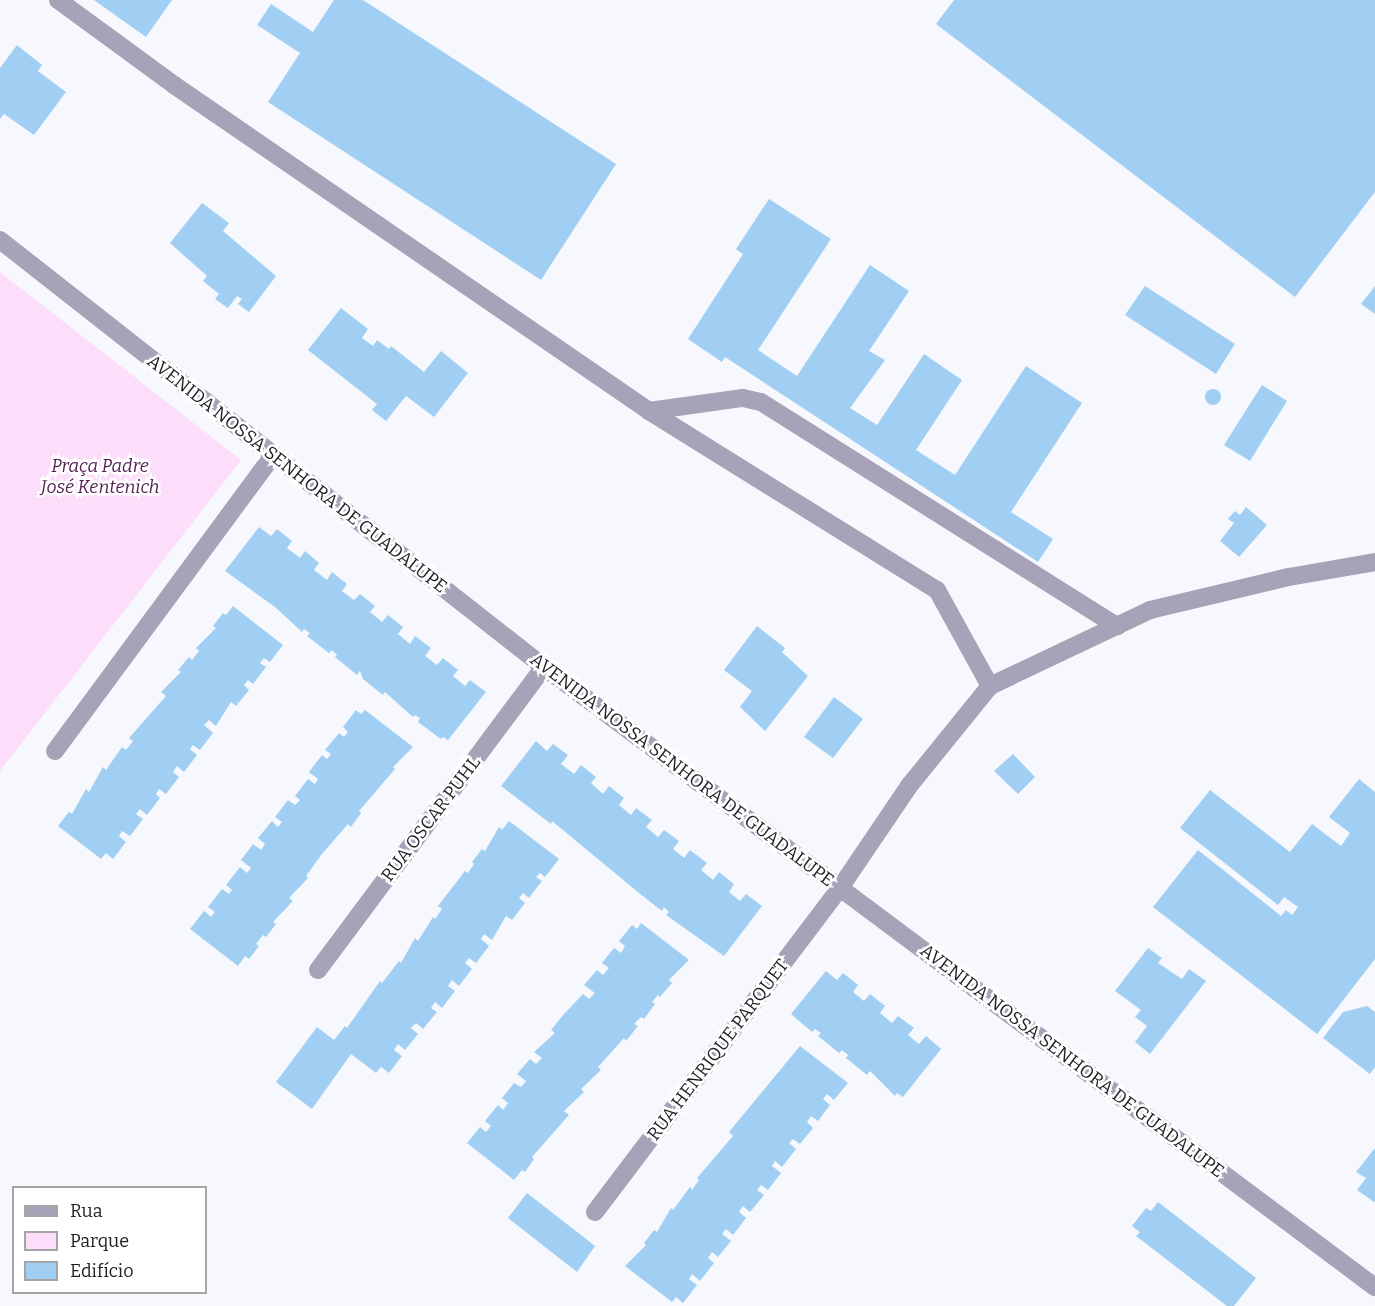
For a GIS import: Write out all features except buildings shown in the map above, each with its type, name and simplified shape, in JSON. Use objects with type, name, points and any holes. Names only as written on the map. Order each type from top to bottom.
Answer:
[{"type":"street","points":[[57,0],[174,85],[649,411],[937,590],[990,686],[1150,610],[1289,577],[1375,562]]},
{"type":"street","name":"AVENIDA NOSSA SENHORA DE GUADALUPE","points":[[0,240],[544,667],[1375,1287]]},
{"type":"street","points":[[649,411],[743,398],[761,402],[1117,626]]},
{"type":"street","points":[[55,750],[273,455]]},
{"type":"street","name":"RUA OSCAR PUHL","points":[[318,970],[544,667]]},
{"type":"street","name":"RUA HENRIQUE PARQUET","points":[[595,1212],[840,888],[909,786],[990,686]]},
{"type":"green space","name":"Praça Padre José Kentenich","points":[[0,272],[241,460],[0,771]]}]
